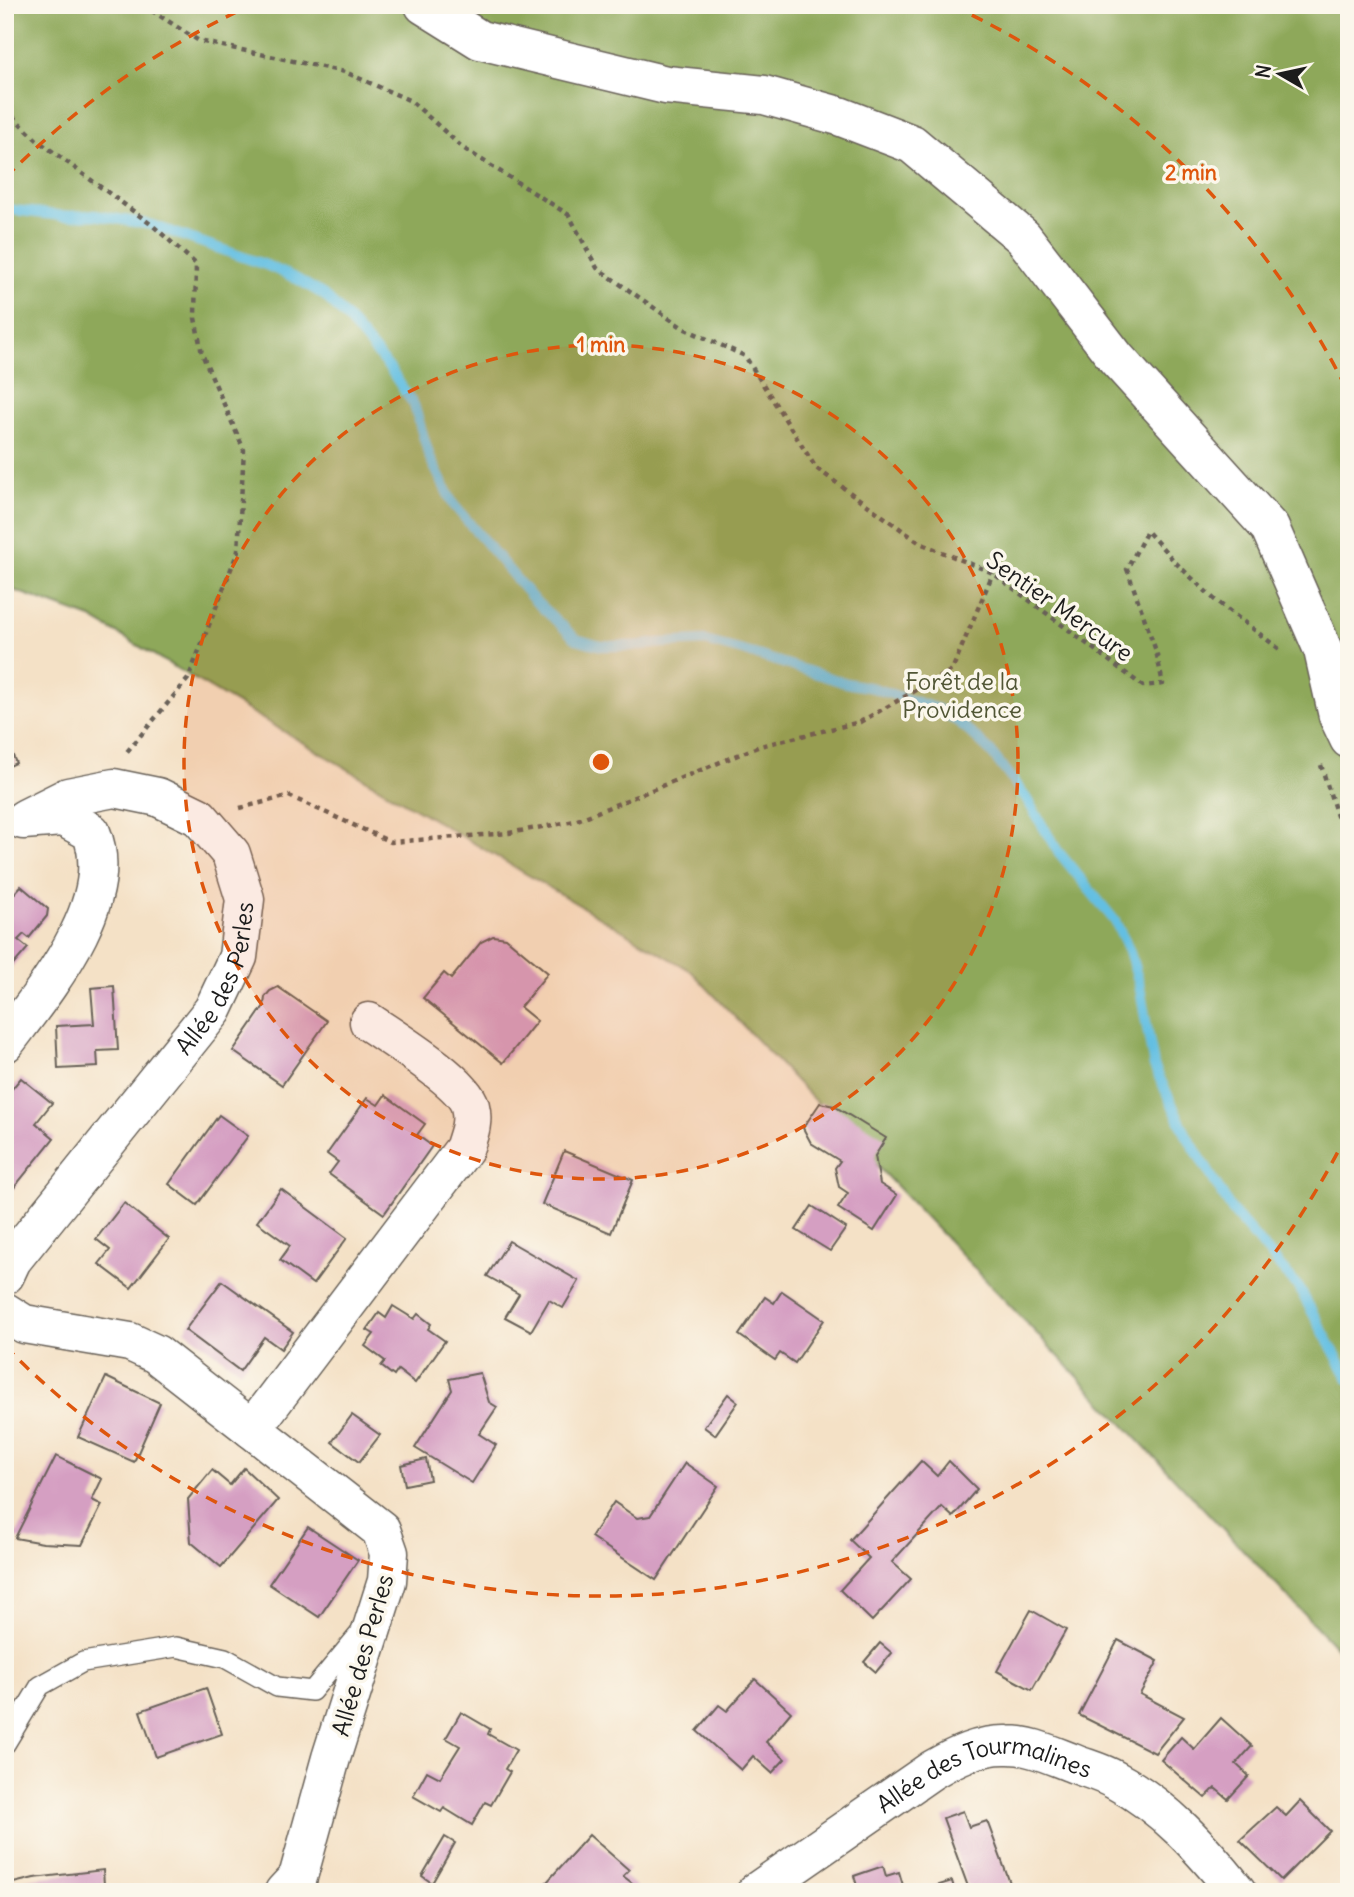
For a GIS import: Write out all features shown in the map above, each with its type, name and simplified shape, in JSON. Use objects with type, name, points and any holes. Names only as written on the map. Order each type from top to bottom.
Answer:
[{"type":"street","points":[[424,5],[480,40],[666,85],[764,96],[839,116],[912,144],[1023,237],[1116,358],[1270,528],[1322,650],[1338,716],[1333,746]]},
{"type":"street","name":"Allée des Perles","points":[[5,1275],[12,1260],[213,1010],[238,957],[245,899],[232,854],[200,817],[158,797],[114,788],[68,797],[15,824]]},
{"type":"street","name":"Allée des Perles","points":[[5,1043],[62,967],[88,914],[98,867],[98,848],[91,832],[63,817],[15,824]]},
{"type":"street","points":[[252,1429],[464,1149],[472,1126],[470,1105],[461,1091],[369,1022]]},
{"type":"street","name":"Allée des Perles","points":[[5,1312],[24,1324],[130,1342],[156,1354],[381,1530],[389,1553],[387,1581],[298,1877],[284,1892]]},
{"type":"street","name":"Allée des Tourmalines","points":[[756,1892],[932,1770],[956,1756],[979,1748],[1007,1745],[1032,1747],[1115,1780],[1160,1811],[1201,1847],[1237,1892]]},
{"type":"lane","points":[[5,1744],[40,1686],[83,1662],[176,1647],[225,1658],[277,1687],[312,1691],[375,1616]]},
{"type":"path","name":"Sentier Mercure","points":[[144,5],[199,41],[345,72],[411,101],[463,148],[569,215],[597,268],[683,328],[745,356],[816,468],[920,543],[993,573],[1143,686],[1163,684],[1156,652],[1127,569],[1147,531],[1215,600],[1286,654]]},
{"type":"path","points":[[5,109],[37,140],[152,225],[196,264],[195,318],[202,354],[244,450],[238,551],[188,680],[93,792]]},
{"type":"path","points":[[200,817],[289,796],[391,842],[509,833],[575,821],[760,746],[860,722],[952,670],[993,573]]},
{"type":"path","points":[[1333,746],[1337,816],[1349,818]]},
{"type":"green space","name":"Forêt de la Providence","points":[[5,5],[1349,5],[1349,1661],[691,971],[91,618],[5,587]]},
{"type":"building","points":[[5,737],[16,763],[5,768]]},
{"type":"building","points":[[21,886],[48,909],[47,916],[29,938],[24,934],[18,940],[28,948],[8,971],[5,968],[5,904]]},
{"type":"building","points":[[493,936],[506,938],[548,973],[520,1007],[537,1021],[503,1063],[423,998],[444,973],[451,979],[481,942]]},
{"type":"building","points":[[114,986],[118,1050],[97,1051],[98,1067],[58,1069],[56,1026],[94,1024],[91,988]]},
{"type":"building","points":[[278,987],[327,1021],[282,1085],[233,1051],[264,1006],[265,997]]},
{"type":"building","points":[[21,1078],[52,1103],[36,1123],[54,1138],[5,1199],[5,1097]]},
{"type":"building","points":[[385,1095],[425,1124],[417,1135],[432,1146],[384,1214],[329,1174],[338,1162],[327,1154],[367,1098],[378,1105]]},
{"type":"building","points":[[820,1103],[834,1106],[886,1138],[875,1156],[880,1184],[897,1195],[874,1231],[838,1208],[848,1193],[839,1187],[835,1168],[840,1161],[811,1143],[803,1128]]},
{"type":"building","points":[[219,1115],[248,1136],[197,1205],[169,1184]]},
{"type":"building","points":[[564,1151],[633,1180],[611,1233],[542,1204]]},
{"type":"building","points":[[281,1189],[347,1238],[313,1284],[280,1260],[290,1246],[257,1222]]},
{"type":"building","points":[[124,1203],[169,1239],[131,1288],[99,1264],[110,1250],[96,1239]]},
{"type":"building","points":[[812,1206],[846,1228],[830,1251],[796,1230]]},
{"type":"building","points":[[509,1241],[579,1281],[563,1308],[549,1300],[531,1331],[505,1317],[519,1294],[487,1276]]},
{"type":"building","points":[[222,1281],[293,1332],[281,1349],[264,1337],[240,1371],[185,1330]]},
{"type":"building","points":[[782,1291],[824,1320],[795,1363],[780,1353],[775,1360],[739,1335],[765,1297],[774,1303]]},
{"type":"building","points":[[393,1306],[414,1319],[418,1314],[431,1324],[428,1329],[445,1341],[415,1383],[398,1370],[394,1376],[381,1366],[385,1361],[365,1346],[374,1334],[367,1330],[379,1313],[386,1318]]},
{"type":"building","points":[[480,1373],[489,1402],[497,1407],[479,1434],[496,1445],[472,1483],[415,1448],[452,1390],[449,1379]]},
{"type":"building","points":[[106,1377],[160,1403],[134,1462],[78,1437]]},
{"type":"building","points":[[728,1394],[738,1402],[715,1435],[704,1427]]},
{"type":"building","points":[[352,1415],[380,1435],[359,1462],[332,1442]]},
{"type":"building","points":[[56,1456],[102,1479],[92,1500],[102,1505],[82,1545],[15,1538]]},
{"type":"building","points":[[426,1459],[430,1480],[405,1485],[401,1465]]},
{"type":"building","points":[[921,1461],[937,1476],[949,1461],[977,1489],[953,1517],[942,1507],[892,1562],[911,1579],[872,1621],[840,1590],[869,1558],[850,1540]]},
{"type":"building","points":[[685,1463],[718,1486],[656,1580],[591,1537],[614,1502],[637,1518],[650,1516]]},
{"type":"building","points":[[244,1468],[278,1500],[221,1567],[191,1542],[188,1499],[212,1470],[230,1485]]},
{"type":"building","points":[[308,1527],[358,1560],[319,1617],[269,1584]]},
{"type":"building","points":[[1031,1610],[1066,1630],[1032,1690],[997,1671]]},
{"type":"building","points":[[1118,1640],[1158,1661],[1140,1694],[1184,1717],[1155,1753],[1079,1715]]},
{"type":"building","points":[[880,1643],[892,1653],[876,1672],[864,1662]]},
{"type":"building","points":[[755,1679],[791,1712],[766,1742],[785,1759],[772,1773],[753,1756],[741,1770],[697,1731],[719,1705],[727,1711]]},
{"type":"building","points":[[206,1688],[222,1734],[156,1757],[140,1711]]},
{"type":"building","points":[[461,1712],[490,1729],[488,1734],[516,1750],[505,1769],[510,1772],[491,1805],[485,1802],[472,1825],[444,1808],[441,1812],[413,1796],[427,1771],[440,1778],[460,1746],[446,1738]]},
{"type":"building","points":[[1221,1718],[1252,1746],[1236,1764],[1249,1776],[1228,1799],[1215,1788],[1205,1798],[1161,1760],[1181,1737],[1194,1749]]},
{"type":"building","points":[[1300,1801],[1330,1831],[1281,1880],[1240,1840],[1276,1807],[1286,1816]]},
{"type":"building","points":[[963,1811],[969,1827],[987,1821],[1010,1883],[985,1892],[970,1892],[943,1818]]},
{"type":"building","points":[[589,1835],[629,1870],[623,1876],[636,1886],[631,1892],[538,1892]]},
{"type":"building","points":[[445,1837],[455,1843],[432,1883],[422,1876]]},
{"type":"building","points":[[883,1866],[886,1876],[899,1872],[905,1892],[859,1892],[854,1876]]},
{"type":"building","points":[[103,1870],[104,1885],[51,1892],[5,1892],[5,1885],[34,1878]]},
{"type":"building","points":[[952,1881],[955,1892],[920,1892],[920,1891]]},
{"type":"waterway","points":[[5,209],[63,216],[95,215],[152,225],[266,265],[324,295],[390,369],[414,405],[430,458],[453,504],[534,600],[576,639],[601,646],[705,641],[846,683],[873,688],[938,709],[960,723],[991,752],[1026,798],[1057,850],[1115,921],[1129,950],[1139,983],[1154,1066],[1187,1136],[1233,1212],[1299,1288],[1349,1379]]}]
